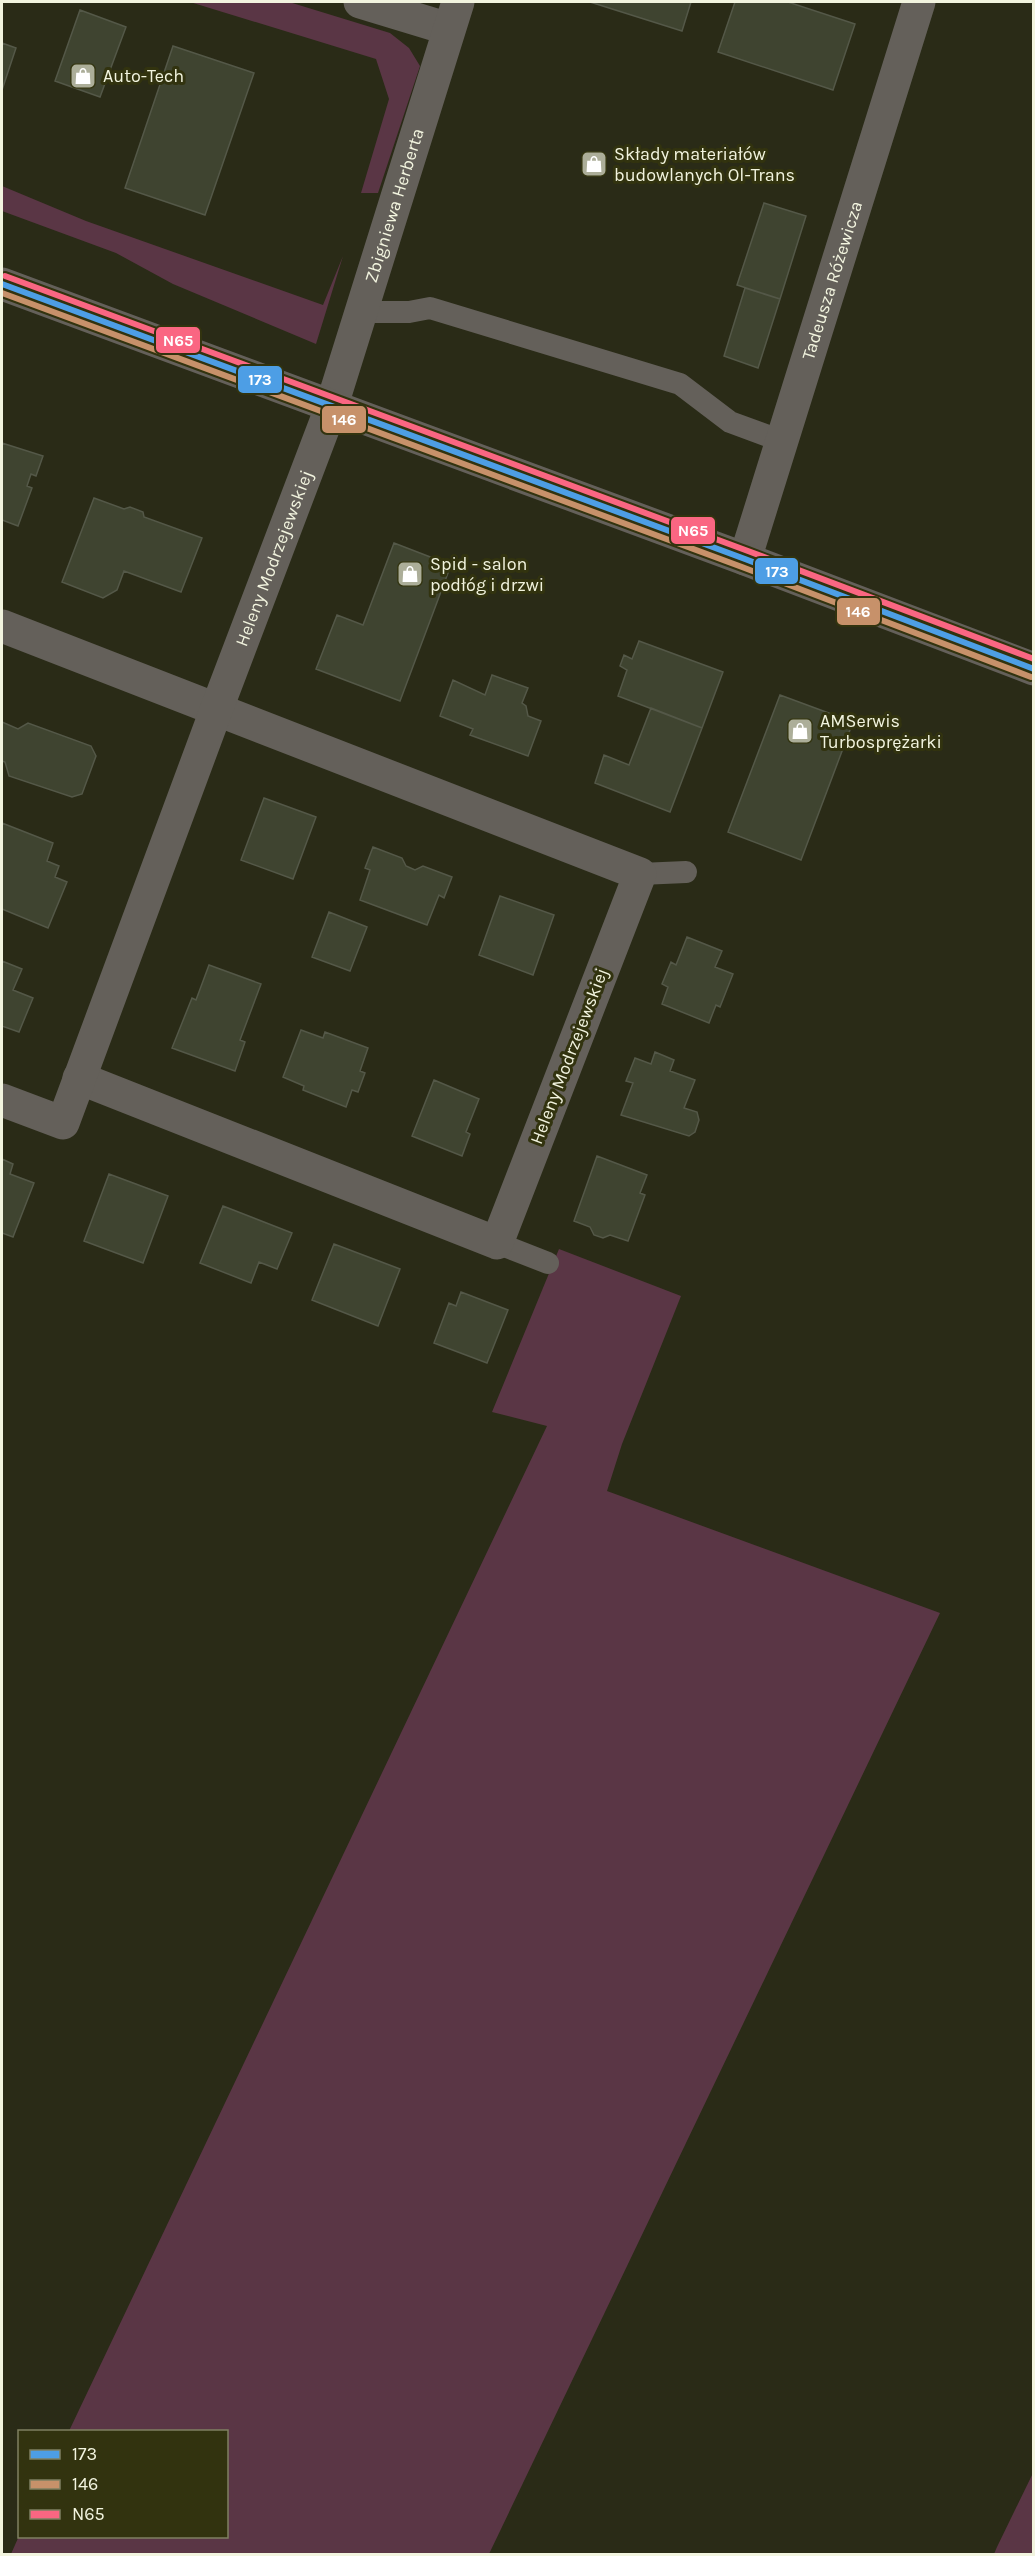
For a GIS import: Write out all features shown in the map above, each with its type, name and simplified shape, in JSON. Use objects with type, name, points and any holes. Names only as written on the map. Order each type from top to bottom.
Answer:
[{"type":"street","points":[[360,2],[454,15]]},
{"type":"street","name":"Tadeusza Różewicza","points":[[745,559],[919,2]]},
{"type":"street","name":"Zbigniewa Herberta","points":[[331,408],[454,15]]},
{"type":"street","points":[[2,285],[745,559],[1034,669]]},
{"type":"street","name":"Heleny Modrzejewskiej","points":[[2,1100],[63,1124],[331,408]]},
{"type":"street","points":[[2,626],[640,874]]},
{"type":"street","name":"Heleny Modrzejewskiej","points":[[497,1243],[640,874]]},
{"type":"street","points":[[79,1078],[497,1243]]},
{"type":"lane","points":[[362,312],[409,312],[430,308],[680,384],[730,422],[782,441]]},
{"type":"lane","points":[[640,874],[686,872]]},
{"type":"lane","points":[[497,1243],[548,1263]]},
{"type":"shaded area","points":[[190,2],[289,2],[390,33],[409,48],[420,66],[378,193],[361,193],[389,99],[376,59]]},
{"type":"shaded area","points":[[2,186],[86,221],[323,305],[343,256],[316,344],[173,284],[116,253],[2,211]]},
{"type":"shaded area","points":[[559,1249],[681,1296],[622,1444],[607,1491],[940,1613],[489,2554],[11,2554],[18,2538],[228,2538],[228,2430],[69,2430],[547,1426],[492,1412]]},
{"type":"shaded area","points":[[1033,2473],[1033,2554],[994,2554],[997,2547]]},
{"type":"building","points":[[590,2],[691,2],[682,31]]},
{"type":"building","points":[[735,2],[788,2],[855,24],[833,90],[718,52]]},
{"type":"building","points":[[80,10],[126,27],[100,97],[55,81]]},
{"type":"building","points":[[2,43],[16,48],[2,90]]},
{"type":"building","points":[[173,46],[254,73],[205,215],[125,188]]},
{"type":"building","points":[[764,203],[806,216],[780,299],[737,285]]},
{"type":"building","points":[[745,288],[780,299],[758,368],[724,356]]},
{"type":"building","points":[[2,443],[43,456],[36,476],[31,474],[27,486],[32,488],[18,526],[2,520]]},
{"type":"building","points":[[94,498],[124,509],[130,507],[143,512],[144,517],[202,538],[181,592],[124,571],[117,590],[103,598],[62,582]]},
{"type":"building","points":[[394,543],[451,565],[400,701],[316,669],[337,615],[363,625]]},
{"type":"building","points":[[639,641],[723,672],[702,728],[618,696],[627,670],[620,666],[624,655],[632,659]]},
{"type":"building","points":[[492,675],[528,688],[522,703],[526,706],[528,716],[541,721],[528,756],[470,735],[473,729],[440,716],[453,680],[485,695]]},
{"type":"building","points":[[780,695],[853,722],[801,860],[728,832]]},
{"type":"building","points":[[651,708],[702,728],[670,812],[595,783],[604,755],[629,765]]},
{"type":"building","points":[[2,722],[18,729],[28,723],[91,746],[96,756],[82,794],[72,797],[9,776],[5,762],[2,761]]},
{"type":"building","points":[[264,798],[316,817],[293,879],[241,860]]},
{"type":"building","points":[[2,823],[53,843],[47,861],[59,866],[55,877],[67,882],[48,928],[2,909]]},
{"type":"building","points":[[373,847],[402,858],[406,866],[415,870],[423,866],[452,877],[444,898],[439,895],[427,925],[360,900],[370,870],[365,868]]},
{"type":"building","points":[[500,896],[554,915],[533,975],[479,955]]},
{"type":"building","points":[[329,912],[367,927],[350,971],[312,957]]},
{"type":"building","points":[[687,937],[722,951],[715,967],[733,974],[720,1007],[716,1005],[709,1023],[662,1004],[668,987],[662,984],[671,962],[676,965]]},
{"type":"building","points":[[2,961],[22,969],[13,990],[33,998],[19,1032],[2,1026]]},
{"type":"building","points":[[209,965],[261,984],[240,1040],[245,1042],[235,1071],[172,1048],[192,998],[196,1000]]},
{"type":"building","points":[[301,1030],[323,1038],[325,1032],[368,1048],[360,1071],[365,1073],[358,1092],[352,1090],[346,1107],[303,1090],[304,1086],[283,1077]]},
{"type":"building","points":[[655,1052],[674,1060],[670,1071],[695,1080],[684,1108],[697,1112],[699,1120],[695,1132],[689,1136],[621,1115],[633,1083],[626,1081],[635,1058],[651,1064]]},
{"type":"building","points":[[434,1080],[479,1099],[466,1132],[470,1134],[462,1156],[412,1136]]},
{"type":"building","points":[[597,1156],[647,1175],[640,1193],[645,1195],[628,1241],[610,1235],[603,1238],[594,1235],[590,1227],[574,1221]]},
{"type":"building","points":[[2,1159],[13,1164],[10,1174],[34,1183],[13,1237],[2,1233]]},
{"type":"building","points":[[109,1174],[168,1196],[143,1263],[84,1241]]},
{"type":"building","points":[[223,1206],[292,1233],[277,1269],[259,1262],[251,1283],[200,1263]]},
{"type":"building","points":[[334,1244],[400,1269],[378,1326],[312,1300]]},
{"type":"building","points":[[461,1292],[508,1310],[487,1363],[434,1343],[449,1303],[456,1306]]},
{"type":"transit line","name":"N65","points":[[5,276],[1034,659]]},
{"type":"transit line","name":"173","points":[[2,284],[745,559],[1034,669]]},
{"type":"transit line","name":"146","points":[[2,293],[742,567],[1031,677]]},
{"type":"place","name":"Auto-Tech","points":[[83,76]]},
{"type":"place","name":"Składy materiałów budowlanych Ol-Trans","points":[[594,164]]},
{"type":"place","name":"Spid - salon podłóg i drzwi","points":[[410,574]]},
{"type":"place","name":"AMSerwis Turbosprężarki","points":[[800,731]]}]
